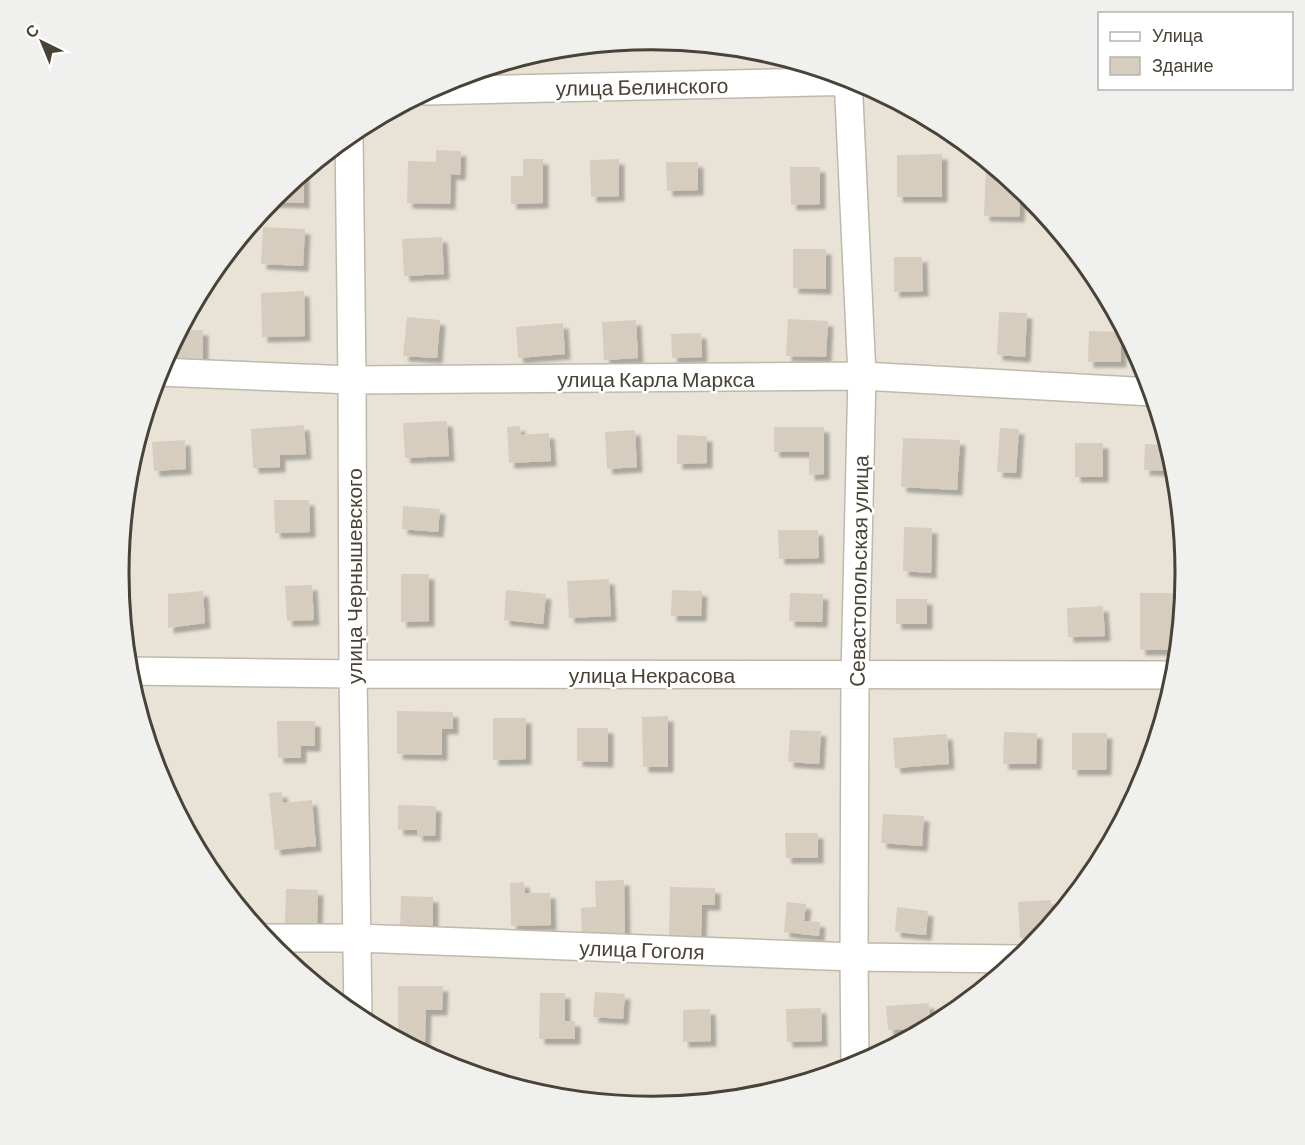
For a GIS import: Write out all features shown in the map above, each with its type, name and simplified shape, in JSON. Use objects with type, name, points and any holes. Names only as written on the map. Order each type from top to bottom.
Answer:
[{"type":"street","name":"улица Белинского","points":[[447,91],[828,80]]},
{"type":"street","name":"Севастопольская улица","points":[[851,88],[862,376],[855,675],[855,1055]]},
{"type":"street","name":"улица Чернышевского","points":[[349,147],[358,1004]]},
{"type":"street","name":"улица Карла Маркса","points":[[169,372],[352,380],[862,376],[1143,392]]},
{"type":"street","name":"улица Некрасова","points":[[139,671],[353,674],[1165,675]]},
{"type":"street","name":"улица Гоголя","points":[[279,938],[357,938],[854,957],[1004,959]]},
{"type":"shaded area","points":[[652,50],[687,51],[721,54],[788,67],[853,89],[884,103],[943,138],[971,158],[997,179],[1046,228],[1087,282],[1105,311],[1122,341],[1148,404],[1158,437],[1171,504],[1176,572],[1174,607],[1171,641],[1158,708],[1136,773],[1122,804],[1087,863],[1067,891],[1046,917],[997,966],[943,1007],[914,1025],[884,1042],[821,1068],[788,1078],[721,1091],[652,1096],[618,1094],[584,1091],[517,1078],[452,1056],[421,1042],[362,1007],[334,987],[308,966],[259,917],[218,863],[200,834],[183,804],[157,741],[147,708],[134,641],[129,572],[131,538],[134,504],[147,437],[169,372],[183,341],[218,282],[238,254],[259,228],[308,179],[362,138],[391,120],[421,103],[484,77],[517,67],[584,54]]},
{"type":"building","points":[[436,150],[461,151],[460,175],[451,174],[450,204],[407,203],[408,161],[436,162]]},
{"type":"building","points":[[942,154],[942,197],[897,197],[897,155]]},
{"type":"building","points":[[523,159],[543,159],[543,203],[511,204],[511,176],[523,176]]},
{"type":"building","points":[[619,159],[619,196],[591,197],[590,160]]},
{"type":"building","points":[[666,162],[698,162],[698,190],[667,191]]},
{"type":"building","points":[[790,167],[820,167],[820,204],[791,205]]},
{"type":"building","points":[[986,170],[1020,201],[1019,217],[984,216]]},
{"type":"building","points":[[304,183],[304,203],[284,202]]},
{"type":"building","points":[[263,227],[305,229],[303,266],[261,264]]},
{"type":"building","points":[[442,237],[444,274],[404,276],[402,239]]},
{"type":"building","points":[[793,249],[826,249],[826,289],[793,288]]},
{"type":"building","points":[[894,257],[922,257],[923,291],[894,292]]},
{"type":"building","points":[[304,291],[305,336],[262,337],[261,293]]},
{"type":"building","points":[[999,312],[1027,313],[1025,357],[997,355]]},
{"type":"building","points":[[407,317],[440,320],[437,358],[403,356]]},
{"type":"building","points":[[788,319],[828,321],[826,357],[786,356]]},
{"type":"building","points":[[636,320],[638,358],[604,360],[602,322]]},
{"type":"building","points":[[563,323],[565,354],[518,358],[516,327]]},
{"type":"building","points":[[189,330],[203,330],[203,361],[174,360]]},
{"type":"building","points":[[1089,331],[1117,332],[1121,339],[1121,362],[1088,362]]},
{"type":"building","points":[[701,333],[702,357],[672,358],[671,334]]},
{"type":"building","points":[[447,421],[449,456],[405,458],[403,423]]},
{"type":"building","points":[[304,425],[306,454],[280,455],[280,467],[253,468],[251,429]]},
{"type":"building","points":[[520,426],[521,435],[549,433],[551,461],[509,463],[507,427]]},
{"type":"building","points":[[774,427],[824,427],[824,474],[809,475],[809,452],[774,452]]},
{"type":"building","points":[[1000,428],[1019,429],[1016,473],[997,472]]},
{"type":"building","points":[[635,430],[637,467],[607,469],[605,432]]},
{"type":"building","points":[[677,435],[707,436],[707,463],[677,464]]},
{"type":"building","points":[[903,438],[960,440],[957,490],[901,487]]},
{"type":"building","points":[[185,440],[186,469],[154,471],[152,442]]},
{"type":"building","points":[[1075,443],[1103,443],[1103,477],[1075,477]]},
{"type":"building","points":[[1145,444],[1160,445],[1165,471],[1144,470]]},
{"type":"building","points":[[274,500],[309,500],[310,532],[275,533]]},
{"type":"building","points":[[403,506],[440,509],[438,532],[402,529]]},
{"type":"building","points":[[904,527],[932,528],[931,573],[903,571]]},
{"type":"building","points":[[778,530],[818,530],[819,558],[779,559]]},
{"type":"building","points":[[401,574],[429,574],[429,621],[401,622]]},
{"type":"building","points":[[609,579],[611,616],[569,618],[567,581]]},
{"type":"building","points":[[312,585],[314,620],[287,621],[285,586]]},
{"type":"building","points":[[506,590],[546,594],[543,624],[504,620]]},
{"type":"building","points":[[672,590],[702,591],[701,616],[671,616]]},
{"type":"building","points":[[203,591],[205,623],[168,628],[168,594]]},
{"type":"building","points":[[790,593],[823,594],[822,622],[789,621]]},
{"type":"building","points":[[1140,593],[1175,593],[1169,650],[1140,650]]},
{"type":"building","points":[[896,599],[927,599],[927,624],[896,624]]},
{"type":"building","points":[[1103,606],[1105,636],[1068,637],[1067,608]]},
{"type":"building","points":[[397,711],[453,712],[453,729],[442,729],[442,755],[397,754]]},
{"type":"building","points":[[668,716],[668,767],[643,767],[642,717]]},
{"type":"building","points":[[493,718],[526,718],[526,759],[493,760]]},
{"type":"building","points":[[277,721],[315,721],[315,746],[301,746],[301,758],[278,758]]},
{"type":"building","points":[[577,728],[608,728],[608,762],[577,761]]},
{"type":"building","points":[[790,730],[821,731],[819,764],[788,762]]},
{"type":"building","points":[[1004,732],[1037,733],[1036,764],[1003,764]]},
{"type":"building","points":[[1072,733],[1107,733],[1106,770],[1072,770]]},
{"type":"building","points":[[947,734],[949,764],[895,768],[893,738]]},
{"type":"building","points":[[282,792],[283,803],[312,800],[316,846],[275,850],[269,793]]},
{"type":"building","points":[[398,805],[436,806],[435,836],[417,836],[417,830],[398,830]]},
{"type":"building","points":[[883,814],[924,816],[922,846],[881,843]]},
{"type":"building","points":[[785,833],[818,833],[818,858],[786,858]]},
{"type":"building","points":[[624,880],[625,938],[582,939],[581,908],[596,907],[595,881]]},
{"type":"building","points":[[524,882],[525,893],[550,893],[551,925],[511,926],[510,883]]},
{"type":"building","points":[[670,887],[715,888],[715,905],[702,905],[701,938],[669,938]]},
{"type":"building","points":[[286,889],[318,890],[317,924],[285,923]]},
{"type":"building","points":[[401,896],[433,897],[433,929],[400,928]]},
{"type":"building","points":[[1051,900],[1051,910],[1026,938],[1020,938],[1018,902]]},
{"type":"building","points":[[787,902],[806,904],[804,921],[820,922],[819,936],[784,932]]},
{"type":"building","points":[[897,907],[928,911],[926,935],[895,932]]},
{"type":"building","points":[[398,986],[443,986],[442,1010],[426,1010],[425,1042],[398,1029]]},
{"type":"building","points":[[595,992],[625,994],[623,1019],[593,1017]]},
{"type":"building","points":[[540,993],[565,993],[565,1021],[575,1021],[575,1039],[539,1039]]},
{"type":"building","points":[[929,1003],[930,1015],[907,1029],[888,1030],[886,1006]]},
{"type":"building","points":[[821,1008],[822,1041],[787,1042],[786,1009]]},
{"type":"building","points":[[710,1009],[711,1041],[683,1042],[683,1010]]}]
